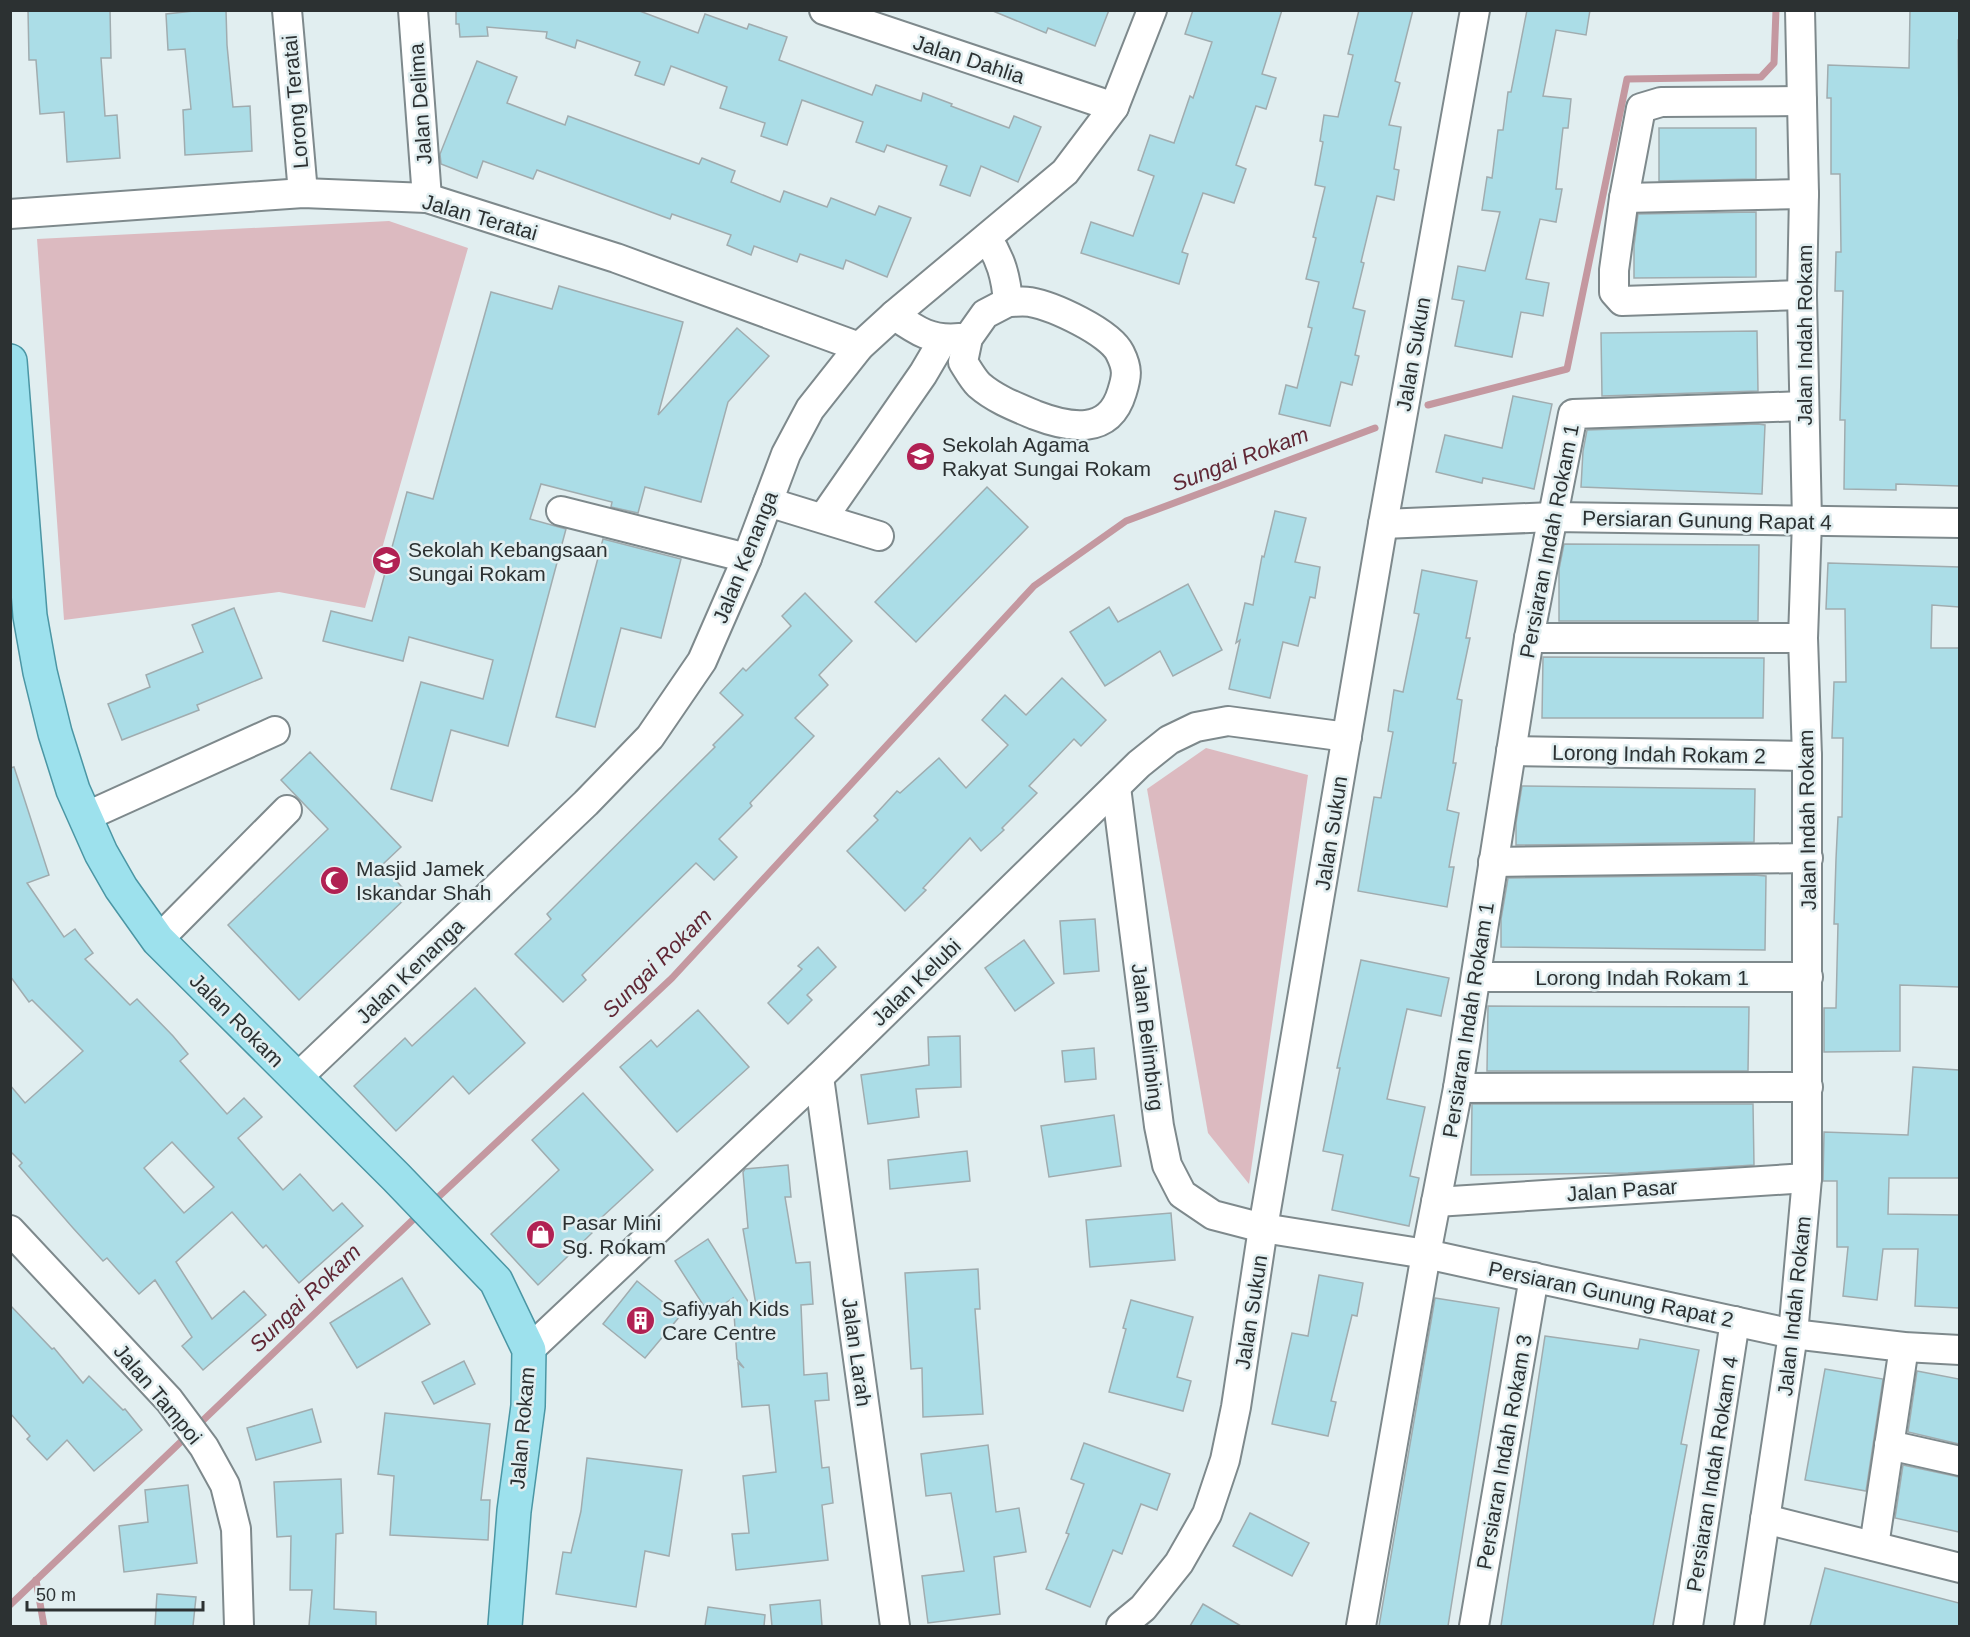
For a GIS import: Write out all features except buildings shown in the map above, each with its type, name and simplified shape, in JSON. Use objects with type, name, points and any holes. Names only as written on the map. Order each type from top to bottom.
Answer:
[{"type":"main road","name":"Jalan Rokam","points":[[10,361],[20,616],[40,672],[55,733],[73,789],[101,853],[121,888],[158,940],[396,1177],[496,1281],[529,1350],[528,1406],[514,1511],[505,1626]]},
{"type":"street","name":"Lorong Teratai","points":[[287,10],[303,193]]},
{"type":"street","name":"Jalan Delima","points":[[413,10],[427,198]]},
{"type":"street","name":"Jalan Dahlia","points":[[824,10],[1114,107]]},
{"type":"street","name":"Jalan Kenanga","points":[[296,1079],[586,803],[650,737],[702,661],[747,558],[786,454],[810,409],[859,347],[1065,172],[1114,107],[1152,10]]},
{"type":"street","name":"Jalan Sukun","points":[[1121,1626],[1143,1608],[1179,1563],[1207,1514],[1225,1460],[1236,1407],[1263,1228],[1383,524],[1476,10]]},
{"type":"street","name":"Jalan Indah Rokam","points":[[1749,1626],[1793,1334],[1808,1178],[1808,858],[1803,638],[1807,521],[1802,295],[1804,194],[1800,10]]},
{"type":"street","points":[[1802,101],[1661,102],[1641,108],[1624,198],[1614,270],[1614,292],[1622,301],[1802,295]]},
{"type":"street","name":"Jalan Teratai","points":[[10,214],[303,193],[427,198],[616,258],[859,347]]},
{"type":"street","points":[[1624,198],[1804,194]]},
{"type":"street","points":[[987,238],[999,256],[1004,271],[1008,302]]},
{"type":"street","points":[[823,518],[923,374],[955,339],[984,314],[1008,302],[1030,302],[1079,321],[1104,334],[1119,351],[1127,374],[1119,403],[1100,423],[1080,426],[1055,422],[996,397],[977,384],[963,362],[955,339]]},
{"type":"street","points":[[894,315],[919,332],[955,339]]},
{"type":"street","name":"Persiaran Indah Rokam 1","points":[[1361,1626],[1426,1254],[1458,1088],[1529,638],[1574,414],[1804,406]]},
{"type":"street","points":[[768,502],[879,536]]},
{"type":"street","points":[[561,511],[747,558]]},
{"type":"street","name":"Persiaran Gunung Rapat 4","points":[[1383,524],[1553,518],[1959,523]]},
{"type":"street","points":[[1529,638],[1803,638]]},
{"type":"street","name":"Jalan Kelubi","points":[[529,1350],[819,1077],[1116,787],[1169,740],[1196,727],[1228,721],[1347,737]]},
{"type":"street","points":[[85,817],[275,731]]},
{"type":"street","name":"Lorong Indah Rokam 2","points":[[1511,751],[1807,756]]},
{"type":"street","name":"Jalan Belimbing","points":[[1116,787],[1159,1126],[1167,1166],[1182,1194],[1213,1215],[1263,1228]]},
{"type":"street","points":[[158,940],[287,810]]},
{"type":"street","points":[[1493,862],[1808,858]]},
{"type":"street","name":"Lorong Indah Rokam 1","points":[[1476,977],[1808,977]]},
{"type":"street","name":"Jalan Larah","points":[[819,1077],[895,1626]]},
{"type":"street","points":[[1458,1088],[1808,1087]]},
{"type":"street","name":"Jalan Pasar","points":[[1436,1202],[1808,1178]]},
{"type":"street","name":"Persiaran Gunung Rapat 2","points":[[1263,1228],[1426,1254],[1793,1334],[1904,1347],[1959,1350]]},
{"type":"street","name":"Jalan Tampoi","points":[[10,1230],[169,1400],[204,1447],[225,1485],[236,1529],[239,1626]]},
{"type":"street","name":"Persiaran Indah Rokam 3","points":[[1474,1626],[1534,1277]]},
{"type":"street","name":"Persiaran Indah Rokam 4","points":[[1688,1626],[1735,1321]]},
{"type":"street","points":[[1874,1546],[1904,1347]]},
{"type":"street","points":[[1889,1445],[1959,1461]]},
{"type":"street","points":[[1765,1519],[1959,1568]]},
{"type":"shaded area","points":[[389,221],[468,248],[365,608],[279,592],[64,620],[37,239]]},
{"type":"shaded area","points":[[1206,748],[1308,775],[1249,1184],[1208,1133],[1147,789]]},
{"type":"waterway","points":[[1428,405],[1567,369],[1627,79],[1761,77],[1774,63],[1776,10]]},
{"type":"waterway","name":"Sungai Rokam","points":[[433,1202],[672,978],[1034,586],[1126,521],[1375,428]]},
{"type":"waterway","name":"Sungai Rokam","points":[[196,1427],[420,1213]]},
{"type":"waterway","name":"Sungai Rokam","points":[[10,1605],[188,1435]]},
{"type":"waterway","points":[[36,1580],[44,1626]]},
{"type":"place","name":"Sekolah Agama Rakyat Sungai Rokam","points":[[921,456]]},
{"type":"place","name":"Sekolah Kebangsaan Sungai Rokam","points":[[387,561]]},
{"type":"place","name":"Masjid Jamek Iskandar Shah","points":[[335,880]]},
{"type":"place","name":"Pasar Mini Sg. Rokam","points":[[541,1234]]},
{"type":"place","name":"Safiyyah Kids Care Centre","points":[[641,1320]]}]
